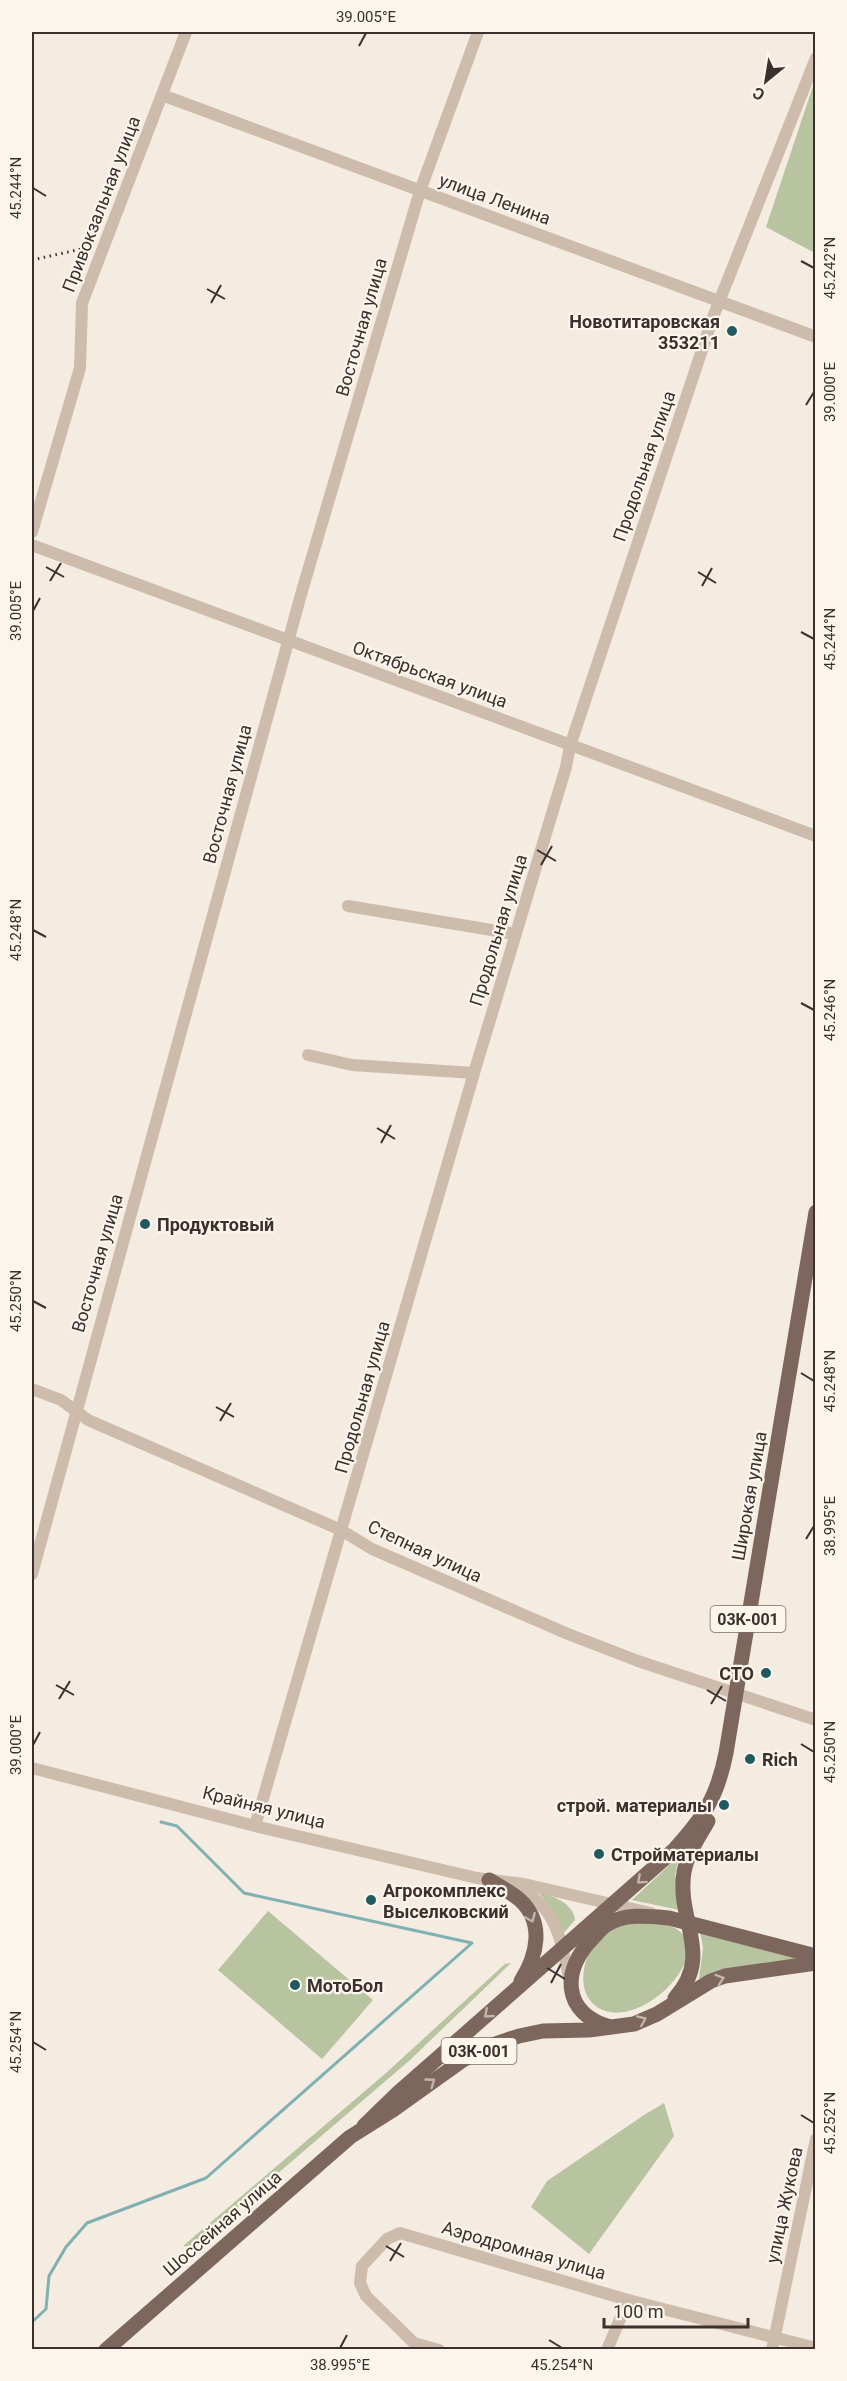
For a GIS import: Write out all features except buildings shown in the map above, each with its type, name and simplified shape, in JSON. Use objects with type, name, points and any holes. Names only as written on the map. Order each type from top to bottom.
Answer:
[{"type":"main road","name":"Широкая улица","points":[[718,1787],[736,1693],[816,1212]]},
{"type":"main road","name":"03К-001","points":[[668,2005],[686,1984],[691,1972],[694,1948],[688,1924],[684,1873],[690,1853],[715,1808],[718,1787]]},
{"type":"main road","name":"03К-001","points":[[364,2126],[398,2093],[596,1920],[685,1838],[704,1814],[718,1787]]},
{"type":"main road","name":"03К-001","points":[[489,1880],[521,1901],[535,1926],[537,1938],[529,1969],[516,1989]]},
{"type":"main road","points":[[684,1893],[697,1915],[732,1936]]},
{"type":"main road","points":[[584,1946],[605,1925],[626,1917],[649,1916],[669,1918],[816,1956]]},
{"type":"main road","points":[[596,1920],[571,1970],[573,1995],[585,2015],[596,2023],[613,2028]]},
{"type":"main road","name":"03К-001","points":[[364,2126],[393,2110],[437,2078],[486,2047],[543,2031],[613,2028],[644,2020],[711,1981],[748,1971],[816,1963]]},
{"type":"main road","name":"Шоссейная улица","points":[[106,2349],[364,2126]]},
{"type":"street","name":"Привокзальная улица","points":[[32,532],[80,368],[82,303],[186,32]]},
{"type":"street","name":"Восточная улица","points":[[32,1574],[288,640],[420,191],[478,32]]},
{"type":"street","name":"Продольная улица","points":[[255,1826],[474,1073],[566,767],[570,746],[720,302],[816,58]]},
{"type":"street","name":"улица Ленина","points":[[162,96],[816,337]]},
{"type":"street","name":"Октябрьская улица","points":[[32,545],[816,836]]},
{"type":"street","points":[[348,906],[515,934]]},
{"type":"street","points":[[308,1055],[352,1065],[474,1073]]},
{"type":"street","name":"Степная улица","points":[[32,1389],[60,1401],[88,1420],[341,1530],[372,1549],[568,1634],[638,1661],[816,1720]]},
{"type":"street","name":"Крайняя улица","points":[[32,1768],[255,1826],[489,1880]]},
{"type":"street","points":[[489,1880],[524,1884],[615,1903],[669,1918]]},
{"type":"street","points":[[489,1880],[520,1890],[535,1898],[545,1907],[552,1917],[563,1949],[573,1995]]},
{"type":"street","name":"улица Жукова","points":[[773,2344],[816,2139]]},
{"type":"street","name":"Аэродромная улица","points":[[410,2346],[366,2296],[360,2283],[362,2266],[387,2239],[400,2233],[773,2344],[816,2349]]},
{"type":"street","points":[[608,2349],[628,2300]]},
{"type":"street","points":[[410,2346],[439,2349]]},
{"type":"green space","points":[[816,81],[815,253],[766,227]]},
{"type":"green space","points":[[679,1856],[675,1875],[684,1911],[632,1900]]},
{"type":"green space","points":[[539,1893],[562,1901],[574,1914],[575,1920],[562,1935],[552,1909]]},
{"type":"green space","name":"МотоБол","points":[[268,1911],[373,2000],[322,2059],[218,1970]]},
{"type":"green space","points":[[627,1922],[657,1923],[673,1927],[685,1938],[687,1954],[681,1970],[669,1987],[652,2000],[633,2010],[614,2013],[597,2007],[590,2000],[585,1991],[584,1971],[590,1951],[602,1934]]},
{"type":"green space","points":[[700,1931],[815,1959],[736,1967],[699,1979],[703,1948]]},
{"type":"green space","points":[[511,1963],[410,2060],[192,2247],[183,2246],[386,2073],[505,1964]]},
{"type":"green space","points":[[664,2103],[674,2136],[589,2254],[531,2207],[547,2181]]},
{"type":"waterway","points":[[32,2322],[46,2309],[49,2276],[66,2247],[87,2223],[206,2178],[472,1943],[244,1893],[177,1826],[161,1822]]},
{"type":"railway","points":[[32,260],[86,248]]},
{"type":"place","name":"Новотитаровская 353211","points":[[732,331]]},
{"type":"place","name":"Продуктовый","points":[[145,1224]]},
{"type":"place","name":"СТО","points":[[766,1673]]},
{"type":"place","name":"Rich","points":[[750,1759]]},
{"type":"place","name":"строй. материалы","points":[[724,1805]]},
{"type":"place","name":"Стройматериалы","points":[[599,1854]]},
{"type":"place","name":"Агрокомплекс Выселковский","points":[[371,1900]]},
{"type":"place","name":"МотоБол","points":[[295,1985]]}]
